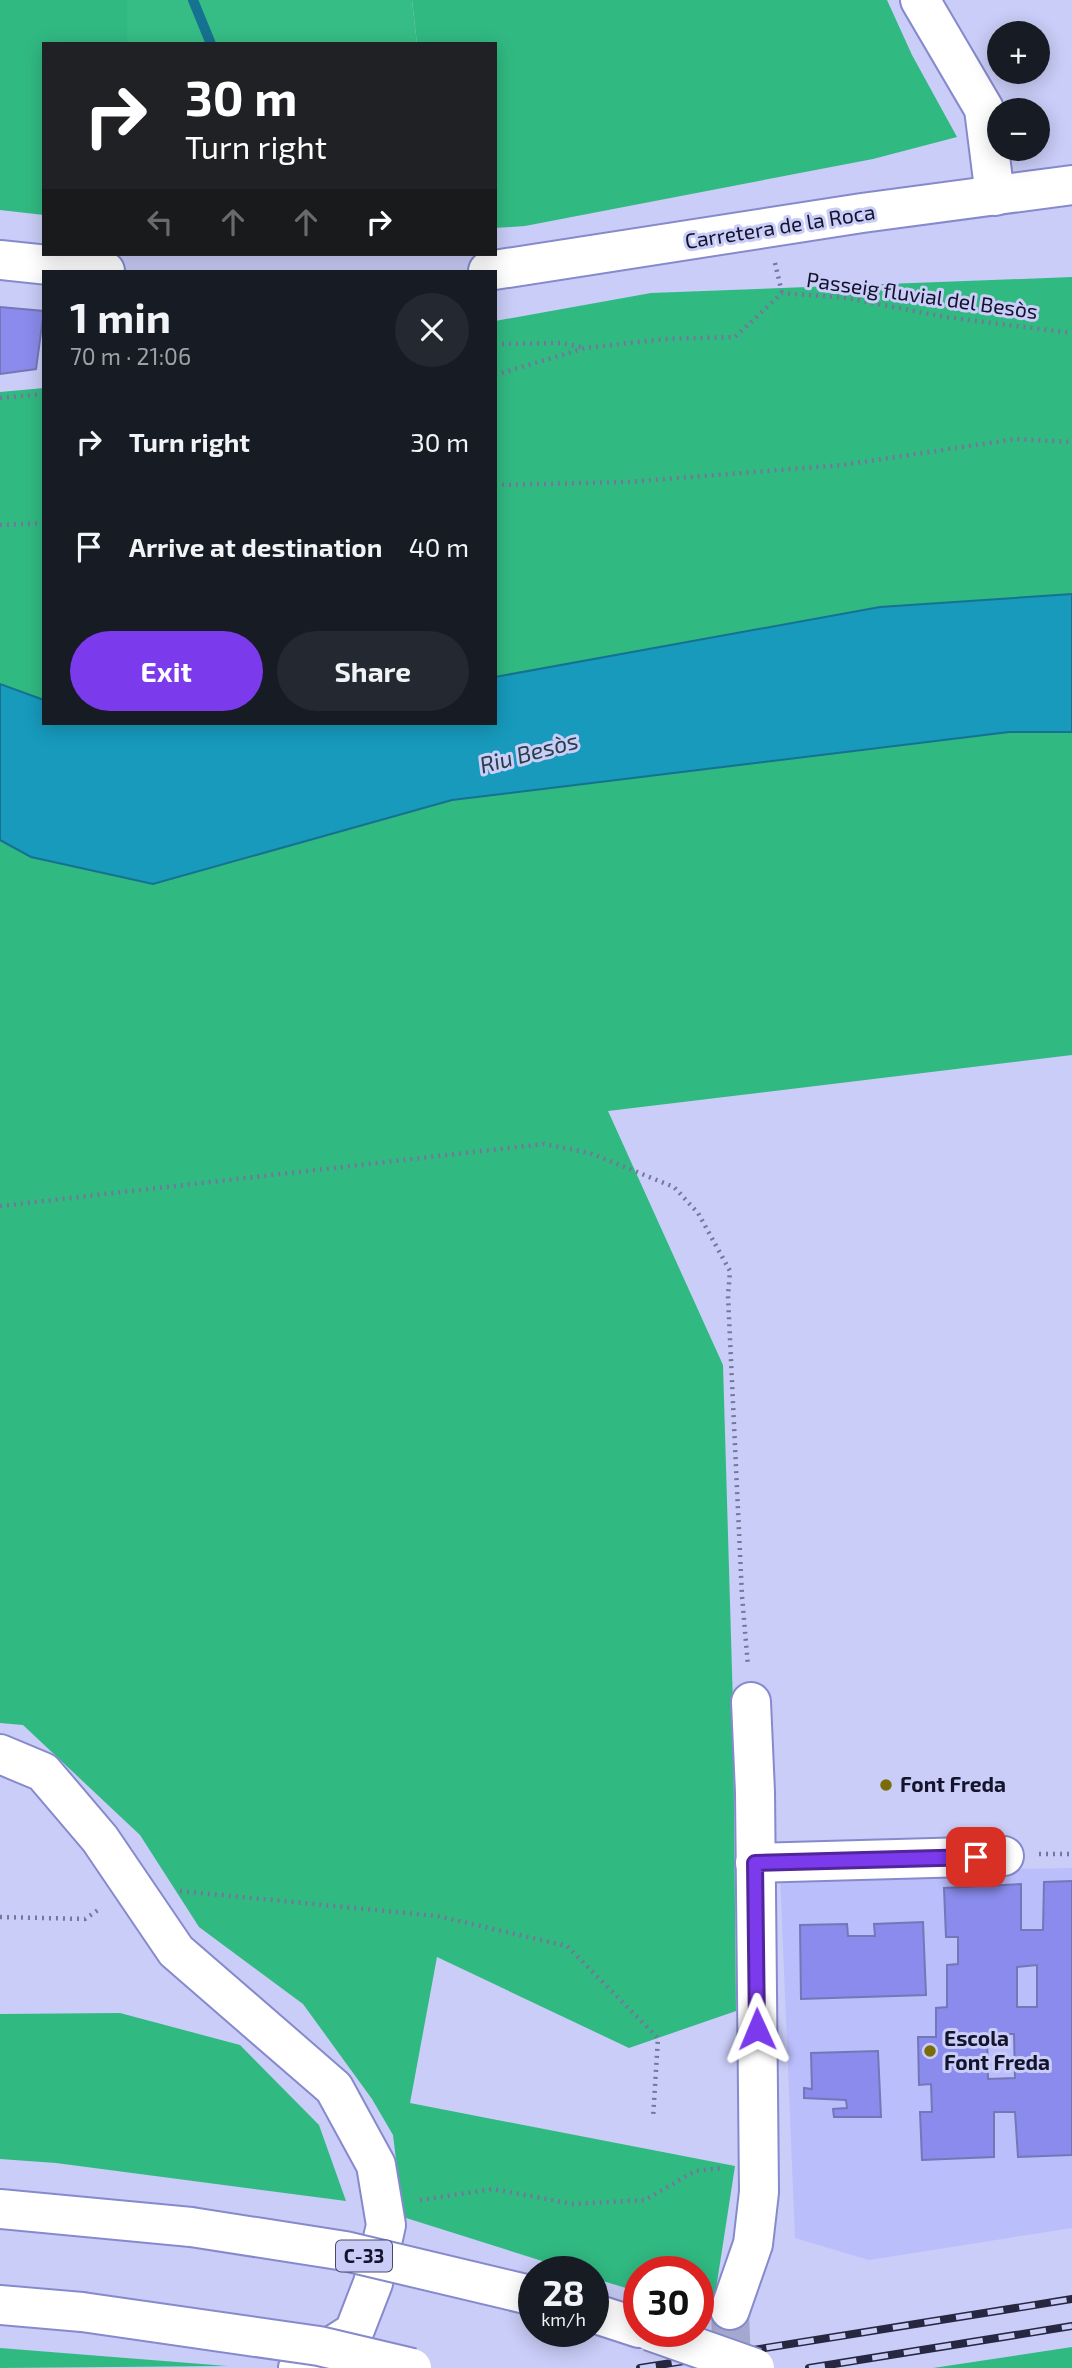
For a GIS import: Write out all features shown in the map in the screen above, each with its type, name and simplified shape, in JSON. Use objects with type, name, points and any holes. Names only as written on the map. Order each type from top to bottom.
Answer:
[{"type":"main road","points":[[920,0],[984,109],[995,196]]},
{"type":"main road","name":"Carretera de la Roca","points":[[494,270],[862,213],[1072,185]]},
{"type":"main road","points":[[0,260],[95,270]]},
{"type":"main road","points":[[730,2310],[753,2244],[759,2192],[751,1702]]},
{"type":"main road","points":[[0,1754],[43,1772],[100,1839],[176,1951],[334,2088],[376,2165],[386,2225],[373,2283],[354,2332],[298,2368]]},
{"type":"main road","points":[[755,1863],[1003,1856]]},
{"type":"main road","name":"C-33","points":[[0,2209],[191,2227],[345,2251],[518,2292]]},
{"type":"main road","points":[[0,2305],[82,2312],[319,2346],[412,2368]]},
{"type":"main road","points":[[695,2347],[755,2368]]},
{"type":"path","name":"Passeig fluvial del Besòs","points":[[497,374],[585,348],[664,339],[734,337],[782,293],[847,298],[945,317],[1072,333]]},
{"type":"path","points":[[497,344],[563,343],[585,348]]},
{"type":"path","points":[[0,398],[42,394]]},
{"type":"path","points":[[497,485],[628,482],[842,465],[1016,439],[1072,442]]},
{"type":"path","points":[[0,525],[42,523]]},
{"type":"path","points":[[0,1206],[544,1144],[590,1153],[674,1187],[698,1213],[730,1271],[728,1296],[742,1596],[751,1702]]},
{"type":"path","points":[[0,1917],[85,1919],[132,1886],[436,1916],[567,1946],[658,2038],[653,2118]]},
{"type":"path","points":[[381,2194],[412,2201],[493,2189],[573,2204],[645,2200],[695,2171],[758,2163]]},
{"type":"shaded area","name":"Escola Font Freda","points":[[1072,1868],[1072,2228],[869,2260],[795,2238],[780,1873]]},
{"type":"green space","points":[[0,0],[127,0],[127,42],[42,42],[42,215],[0,210]]},
{"type":"green space","points":[[127,0],[412,0],[417,42],[127,42]]},
{"type":"green space","points":[[412,0],[887,0],[912,55],[957,137],[873,159],[525,226],[497,228],[497,42],[417,42]]},
{"type":"green space","points":[[1072,277],[1072,594],[880,607],[497,677],[497,321],[651,293]]},
{"type":"green space","points":[[42,388],[42,699],[0,684],[0,392]]},
{"type":"green space","points":[[1009,732],[1072,732],[1072,1055],[608,1111],[723,1365],[733,1705],[736,2011],[629,2048],[437,1957],[410,2103],[735,2166],[714,2302],[714,2256],[623,2256],[623,2287],[609,2283],[609,2256],[526,2256],[403,2217],[393,2135],[372,2099],[303,2004],[199,1927],[140,1835],[23,1725],[0,1723],[0,840],[31,857],[153,883],[452,800]]},
{"type":"green space","points":[[120,2013],[240,2045],[319,2125],[346,2201],[56,2163],[0,2159],[0,2014]]},
{"type":"green space","points":[[1072,2347],[1072,2368],[933,2368]]},
{"type":"green space","points":[[0,2348],[227,2366],[0,2368]]},
{"type":"water","name":"Riu Besòs","points":[[1072,594],[1072,732],[1009,732],[452,800],[153,884],[31,857],[0,840],[0,684],[42,699],[42,725],[497,725],[497,677],[880,607]]},
{"type":"building","points":[[0,307],[42,311],[36,369],[0,374]]},
{"type":"building","points":[[1072,1881],[1072,2155],[1018,2157],[1015,2112],[994,2112],[994,2157],[922,2160],[920,2112],[932,2112],[931,2084],[919,2085],[918,2037],[936,2037],[936,2008],[947,2007],[947,1965],[958,1964],[958,1937],[946,1937],[944,1888],[1021,1884],[1021,1930],[1043,1930],[1044,1882]],"holes":[[[1037,1965],[1037,2007],[1017,2007],[1017,1967]],[[987,2034],[1014,2034],[1015,2078],[988,2079]]]},
{"type":"building","points":[[923,1922],[926,1995],[801,1999],[800,1925],[847,1924],[848,1936],[875,1936],[874,1924]]},
{"type":"building","points":[[878,2051],[881,2117],[834,2117],[833,2109],[847,2108],[846,2100],[804,2098],[804,2088],[812,2089],[811,2053]]},
{"type":"waterway","points":[[193,0],[210,42]]},
{"type":"tunnel","points":[[730,2310],[732,2368]]},
{"type":"railway","points":[[640,2368],[1072,2299]]},
{"type":"railway","points":[[809,2368],[1072,2326]]},
{"type":"place","name":"Font Freda","points":[[886,1785]]},
{"type":"place","name":"Escola Font Freda","points":[[930,2051]]},
{"type":"route","points":[[757,2029],[755,1863],[976,1857]]}]
